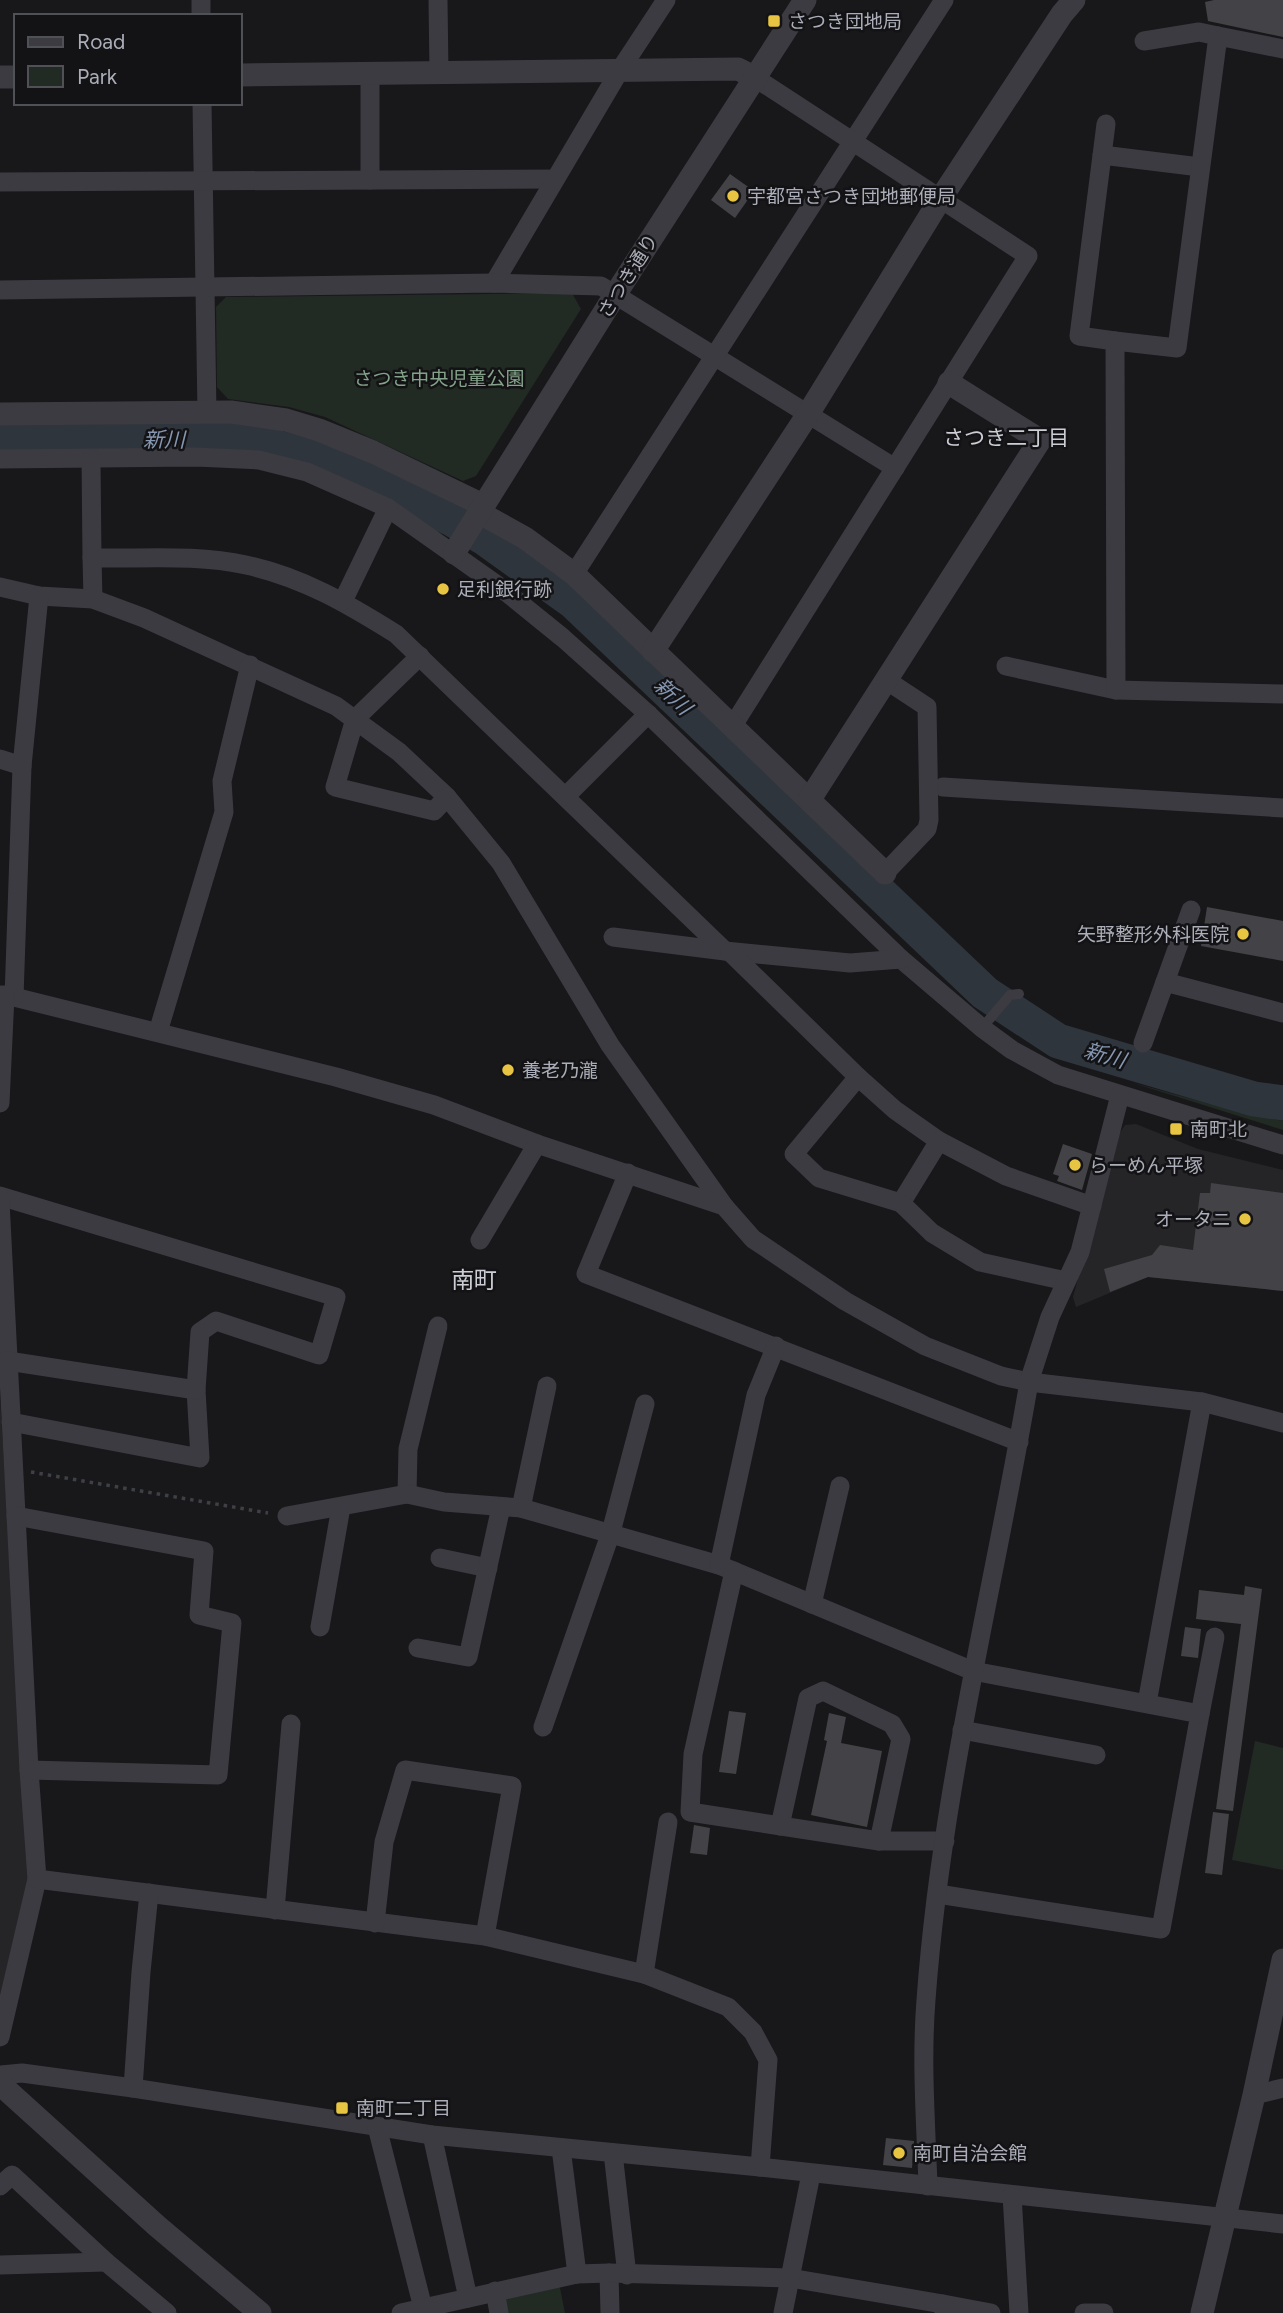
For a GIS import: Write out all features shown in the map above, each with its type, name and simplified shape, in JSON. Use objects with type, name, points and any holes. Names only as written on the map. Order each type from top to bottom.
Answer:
[{"type":"street","points":[[438,0],[439,72]]},
{"type":"street","points":[[494,283],[620,70],[666,0]]},
{"type":"street","name":"さつき通り","points":[[470,526],[804,0]]},
{"type":"street","points":[[574,574],[944,0]]},
{"type":"street","points":[[653,651],[808,414],[941,198],[1054,26],[1074,0]]},
{"type":"street","points":[[1144,41],[1199,32],[1283,49]]},
{"type":"street","points":[[1106,124],[1079,336],[1177,348],[1218,36]]},
{"type":"street","points":[[242,75],[738,69],[1028,256],[732,727]]},
{"type":"street","points":[[370,74],[370,180]]},
{"type":"street","points":[[202,105],[207,413]]},
{"type":"street","points":[[1102,155],[1200,167]]},
{"type":"street","points":[[0,183],[555,179]]},
{"type":"street","points":[[0,290],[494,283],[601,286],[895,468]]},
{"type":"street","points":[[1115,341],[1116,690]]},
{"type":"street","points":[[810,799],[1040,440],[949,383]]},
{"type":"street","points":[[0,414],[250,414],[319,429],[373,452],[470,526],[529,609],[648,714],[901,959],[982,1028],[1012,1050],[1058,1074],[1283,1145]]},
{"type":"street","points":[[0,459],[196,457],[259,460],[307,472],[388,508],[525,538],[574,574],[886,873],[927,829],[929,820],[927,707],[887,680]]},
{"type":"street","points":[[91,458],[93,599]]},
{"type":"street","points":[[343,601],[388,508]]},
{"type":"street","points":[[92,558],[195,559],[245,565],[299,581],[343,601],[396,634],[895,1110],[939,1140],[1006,1176],[1092,1206]]},
{"type":"street","points":[[0,587],[39,596],[93,599],[144,618],[336,706],[399,752],[447,797],[500,863],[610,1045],[724,1206],[753,1239],[845,1301],[925,1346],[1001,1376],[1202,1402],[1283,1423]]},
{"type":"street","points":[[0,1103],[22,766],[39,596]]},
{"type":"street","points":[[420,656],[355,719],[335,787],[434,811],[447,797]]},
{"type":"street","points":[[158,1032],[224,812],[222,781],[250,665]]},
{"type":"street","points":[[1006,666],[1116,690],[1283,694]]},
{"type":"street","points":[[566,796],[648,714]]},
{"type":"street","points":[[0,759],[22,766]]},
{"type":"street","points":[[943,787],[1283,808]]},
{"type":"street","points":[[1143,1043],[1191,910]]},
{"type":"street","points":[[613,937],[727,952],[850,963],[901,959]]},
{"type":"street","points":[[1165,982],[1283,1013]]},
{"type":"street","points":[[6,996],[158,1032],[410,1098],[537,1144],[724,1206]]},
{"type":"street","points":[[858,1077],[794,1153],[819,1178],[901,1203],[932,1233],[980,1262],[1066,1281]]},
{"type":"street","points":[[928,2186],[924,2062],[926,2001],[945,1841],[972,1671],[1029,1381],[1050,1317],[1080,1252],[1120,1095]]},
{"type":"street","points":[[901,1203],[939,1140]]},
{"type":"street","points":[[480,1240],[537,1144]]},
{"type":"street","points":[[628,1173],[586,1274],[1018,1442]]},
{"type":"street","points":[[0,2037],[37,1879],[29,1770],[3,1284],[0,1198],[336,1297],[319,1355],[216,1321],[200,1332],[196,1390],[200,1458],[11,1422]]},
{"type":"street","points":[[407,1494],[408,1449],[438,1326]]},
{"type":"street","points":[[776,1346],[756,1395],[693,1754],[690,1812],[879,1841],[945,1841]]},
{"type":"street","points":[[8,1361],[196,1390]]},
{"type":"street","points":[[521,1508],[547,1386]]},
{"type":"street","points":[[1147,1703],[1202,1402]]},
{"type":"street","points":[[542,1727],[611,1532],[645,1404]]},
{"type":"street","points":[[812,1604],[840,1486]]},
{"type":"street","points":[[287,1516],[407,1494],[444,1503],[521,1508],[611,1532],[726,1568],[972,1671],[1200,1714]]},
{"type":"street","points":[[320,1627],[341,1507]]},
{"type":"street","points":[[418,1648],[468,1657],[501,1507]]},
{"type":"street","points":[[16,1516],[204,1551],[199,1615],[232,1623],[218,1775],[29,1770]]},
{"type":"street","points":[[440,1558],[488,1568]]},
{"type":"street","points":[[938,1894],[1161,1930],[1214,1637]]},
{"type":"street","points":[[780,1826],[808,1698],[823,1691],[892,1724],[901,1739],[879,1841]]},
{"type":"street","points":[[275,1910],[290,1724]]},
{"type":"street","points":[[962,1730],[1096,1755]]},
{"type":"street","points":[[375,1923],[384,1842],[405,1770],[512,1786],[485,1936]]},
{"type":"street","points":[[644,1974],[668,1822]]},
{"type":"street","points":[[37,1879],[485,1936],[644,1974],[728,2007],[753,2032],[768,2060],[760,2167]]},
{"type":"street","points":[[133,2088],[149,1893]]},
{"type":"street","points":[[1202,2313],[1282,1972]]},
{"type":"street","points":[[0,2075],[22,2073],[133,2088],[432,2135],[760,2167],[1283,2224]]},
{"type":"street","points":[[0,2084],[157,2226],[260,2313]]},
{"type":"street","points":[[1254,2095],[1283,2088]]},
{"type":"street","points":[[377,2127],[423,2308]]},
{"type":"street","points":[[432,2135],[468,2298]]},
{"type":"street","points":[[561,2148],[577,2274]]},
{"type":"street","points":[[610,2313],[618,2274],[613,2153]]},
{"type":"street","points":[[783,2313],[811,2174]]},
{"type":"street","points":[[0,2186],[12,2175],[106,2262],[167,2313]]},
{"type":"street","points":[[1012,2195],[1018,2313]]},
{"type":"street","points":[[0,2265],[106,2262]]},
{"type":"street","points":[[401,2313],[423,2308],[443,2308],[495,2291],[577,2274],[790,2278],[889,2304],[991,2313]]},
{"type":"street","points":[[495,2291],[499,2313]]},
{"type":"street","points":[[1084,2313],[1104,2313]]},
{"type":"lane","points":[[982,1028],[1014,994]]},
{"type":"path","points":[[14,1469],[287,1516]]},
{"type":"shaded area","points":[[1136,1124],[1198,1149],[1283,1170],[1283,1291],[1148,1277],[1076,1307],[1073,1297],[1116,1139],[1125,1125]]},
{"type":"shaded area","points":[[0,1397],[29,1874],[0,1998]]},
{"type":"green space","name":"さつき中央児童公園","points":[[572,293],[581,309],[476,476],[463,481],[325,417],[289,407],[228,399],[217,387],[216,307],[226,297]]},
{"type":"green space","points":[[1130,1082],[1283,1121],[1283,1130]]},
{"type":"green space","points":[[1255,1741],[1283,1748],[1283,1870],[1232,1860]]},
{"type":"green space","points":[[559,2283],[565,2313],[505,2313],[501,2297]]},
{"type":"building","points":[[1283,0],[1283,37],[1208,21],[1205,2]]},
{"type":"building","name":"宇都宮さつき団地郵便局","points":[[730,174],[754,191],[735,218],[711,200]]},
{"type":"building","name":"矢野整形外科医院","points":[[1207,907],[1283,921],[1283,961],[1201,946]]},
{"type":"building","name":"らーめん平塚","points":[[1063,1144],[1092,1154],[1082,1190],[1057,1181],[1059,1176],[1053,1174]]},
{"type":"building","name":"オータニ","points":[[1211,1183],[1283,1193],[1283,1291],[1148,1277],[1110,1292],[1104,1269],[1152,1255],[1160,1245],[1193,1250],[1200,1193],[1210,1193]]},
{"type":"building","points":[[1245,1586],[1262,1589],[1233,1811],[1216,1809],[1241,1624],[1196,1619],[1199,1590],[1244,1595]]},
{"type":"building","points":[[1185,1627],[1201,1629],[1198,1658],[1181,1656]]},
{"type":"building","points":[[729,1711],[746,1713],[736,1774],[719,1772]]},
{"type":"building","points":[[829,1713],[846,1717],[841,1743],[882,1751],[867,1827],[811,1815],[827,1741],[824,1740]]},
{"type":"building","points":[[1213,1812],[1229,1814],[1222,1875],[1205,1873]]},
{"type":"building","points":[[694,1825],[710,1828],[707,1855],[690,1853]]},
{"type":"building","name":"南町自治会館","points":[[886,2138],[914,2141],[912,2168],[883,2165]]},
{"type":"waterway","name":"新川","points":[[0,440],[211,436],[246,439],[344,466],[450,518],[486,539],[574,602],[985,993],[1058,1041],[1254,1099],[1283,1103]]},
{"type":"place","name":"さつき団地局","points":[[774,21]]},
{"type":"place","name":"宇都宮さつき団地郵便局","points":[[733,196]]},
{"type":"place","name":"足利銀行跡","points":[[443,589]]},
{"type":"place","name":"矢野整形外科医院","points":[[1243,934]]},
{"type":"place","name":"養老乃瀧","points":[[508,1070]]},
{"type":"place","name":"南町北","points":[[1176,1129]]},
{"type":"place","name":"らーめん平塚","points":[[1075,1165]]},
{"type":"place","name":"オータニ","points":[[1245,1219]]},
{"type":"place","name":"南町二丁目","points":[[342,2108]]},
{"type":"place","name":"南町自治会館","points":[[899,2153]]},
{"type":"district","name":"さつき二丁目","points":[[1006,437]]},
{"type":"district","name":"南町","points":[[474,1280]]}]
